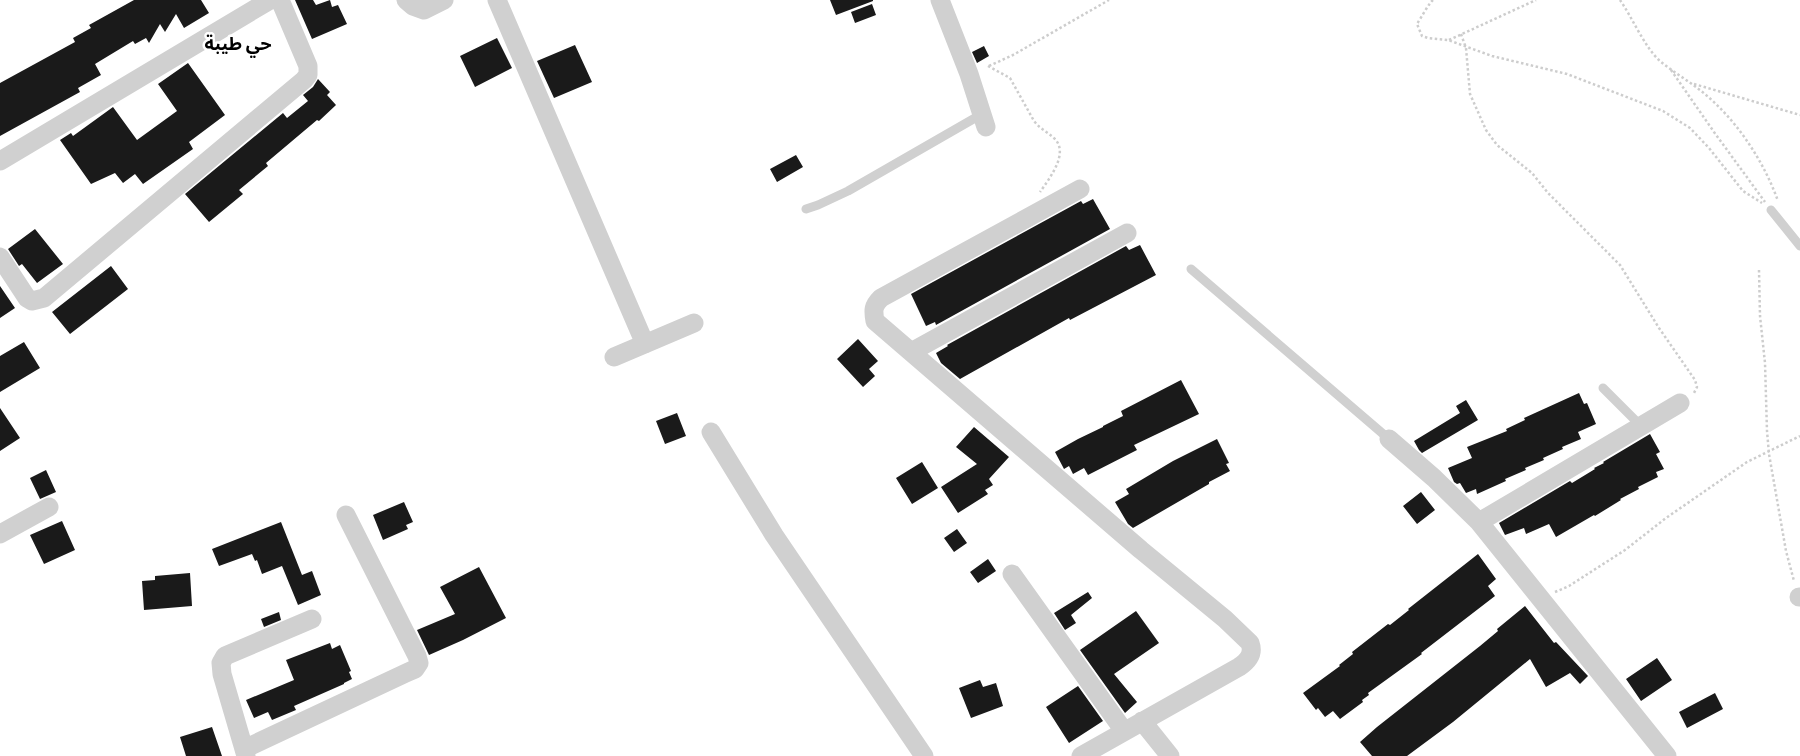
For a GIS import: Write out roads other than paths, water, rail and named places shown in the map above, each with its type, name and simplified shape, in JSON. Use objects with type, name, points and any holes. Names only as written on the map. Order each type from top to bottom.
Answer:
[{"type":"street","points":[[0,161],[270,0]]},
{"type":"street","points":[[0,257],[27,298],[32,301],[44,298],[304,80],[308,75],[308,66],[280,0]]},
{"type":"street","points":[[406,0],[413,6],[424,10],[444,0]]},
{"type":"street","points":[[497,0],[646,344]]},
{"type":"street","points":[[940,0],[969,74],[984,120]]},
{"type":"street","points":[[1080,189],[881,298],[875,304],[873,310],[875,321],[910,352],[1141,550],[1225,619],[1250,643],[1252,648],[1250,656],[1245,662],[1081,756]]},
{"type":"street","points":[[910,352],[1127,233]]},
{"type":"street","points":[[614,357],[694,323]]},
{"type":"street","points":[[1479,522],[1680,403]]},
{"type":"street","points":[[711,432],[774,535],[924,756]]},
{"type":"street","points":[[1389,439],[1434,478],[1479,522],[1667,756]]},
{"type":"street","points":[[0,534],[49,507]]},
{"type":"street","points":[[312,619],[225,656],[221,663],[222,674],[245,752],[415,669],[419,663],[346,515]]},
{"type":"street","points":[[1012,574],[1124,731]]},
{"type":"street","points":[[1142,721],[1170,756]]},
{"type":"lane","points":[[806,209],[848,191],[984,120]]},
{"type":"lane","points":[[1771,210],[1800,246]]},
{"type":"lane","points":[[1191,269],[1389,439]]},
{"type":"lane","points":[[1603,388],[1641,426]]},
{"type":"district","name":"حي طيبة","points":[[238,44]]}]
